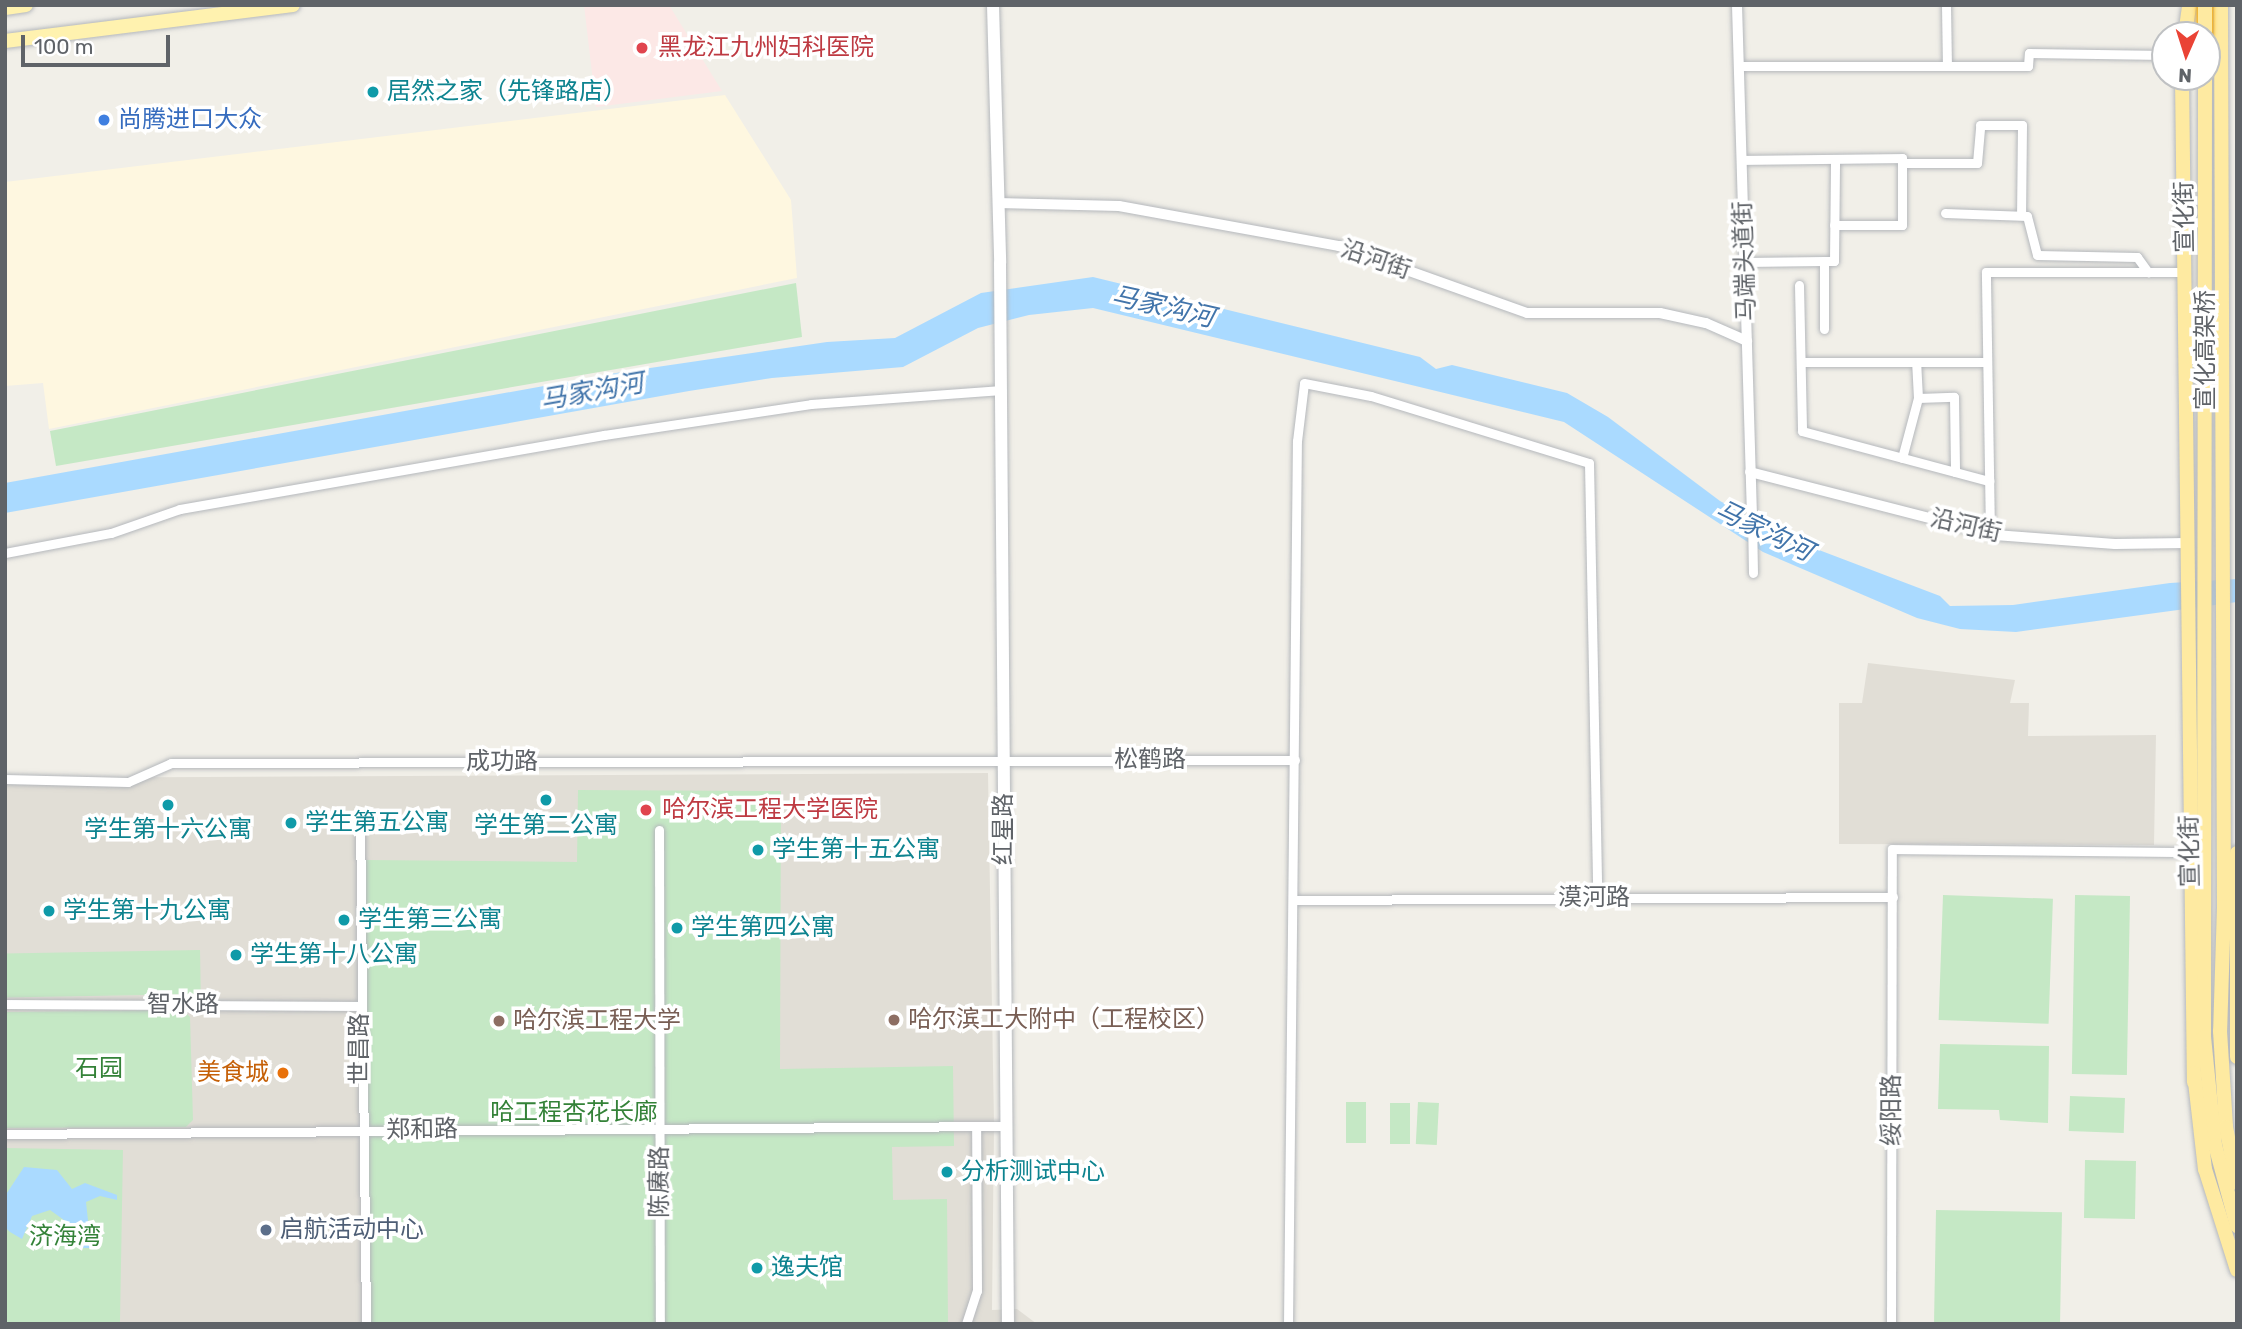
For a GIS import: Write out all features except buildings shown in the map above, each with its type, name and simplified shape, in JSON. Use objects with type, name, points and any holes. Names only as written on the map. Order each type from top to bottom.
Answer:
[{"type":"highway","name":"宣化街","points":[[2182,91],[2186,620],[2195,852],[2194,1082]]},
{"type":"highway","name":"宣化高架桥","points":[[2195,852],[2206,624],[2205,91]]},
{"type":"highway","name":"宣化高架桥","points":[[2220,91],[2223,623]]},
{"type":"highway","name":"宣化街","points":[[2223,623],[2237,1058]]},
{"type":"highway","points":[[2195,852],[2202,890],[2209,1093],[2215,1144],[2237,1226]]},
{"type":"highway","name":"宣化街","points":[[2237,853],[2237,896],[2232,910],[2221,1075],[2237,1183]]},
{"type":"highway","points":[[2202,890],[2194,1082],[2205,1169],[2237,1270]]},
{"type":"highway","points":[[2232,910],[2237,1074]]},
{"type":"main road","points":[[5,8],[26,5]]},
{"type":"main road","points":[[5,41],[183,12],[293,5]]},
{"type":"main road","name":"红星路","points":[[993,5],[1001,334],[1008,1324]]},
{"type":"street","name":"马端头道街","points":[[1737,5],[1752,516]]},
{"type":"street","points":[[1946,5],[1947,66]]},
{"type":"street","points":[[1740,66],[2028,66],[2029,53],[2151,55]]},
{"type":"street","points":[[1902,163],[1977,163],[1980,125],[2022,125],[2021,215]]},
{"type":"street","points":[[1742,160],[1902,158],[1902,225],[1834,225]]},
{"type":"street","points":[[1745,262],[1834,261],[1835,159]]},
{"type":"street","name":"沿河街","points":[[998,202],[1119,206],[1339,246],[1527,313],[1660,313],[1706,323],[1747,341]]},
{"type":"street","points":[[1945,213],[2027,216],[2037,255],[2137,257],[2148,272]]},
{"type":"street","points":[[1824,261],[1824,329]]},
{"type":"street","points":[[1990,534],[1986,272],[2185,272]]},
{"type":"street","points":[[1799,285],[1802,431],[1989,481]]},
{"type":"street","points":[[1801,362],[1987,362]]},
{"type":"street","points":[[1902,457],[1918,398],[1916,362]]},
{"type":"street","points":[[1288,1324],[1297,441],[1304,383],[1371,396],[1589,463],[1597,898]]},
{"type":"street","points":[[5,553],[111,533],[180,509],[604,435],[811,404],[1001,390]]},
{"type":"street","points":[[1918,398],[1954,397],[1955,472]]},
{"type":"street","name":"沿河街","points":[[1750,472],[1990,534],[2115,544],[2186,543]]},
{"type":"street","points":[[1752,516],[1753,573]]},
{"type":"street","name":"松鹤路","points":[[1004,760],[1295,760]]},
{"type":"street","name":"成功路","points":[[5,779],[128,782],[171,763],[1004,760]]},
{"type":"street","name":"世昌路","points":[[360,816],[361,1131],[366,1324]]},
{"type":"street","name":"陈赓路","points":[[659,830],[660,1324]]},
{"type":"street","name":"绥阳路","points":[[1891,1324],[1892,849],[2195,852]]},
{"type":"street","name":"漠河路","points":[[1294,900],[1893,897]]},
{"type":"street","name":"智水路","points":[[5,1004],[360,1006]]},
{"type":"street","name":"郑和路","points":[[5,1134],[660,1126],[1006,1126]]},
{"type":"street","points":[[966,1324],[977,1291],[976,1126]]},
{"type":"shaded area","name":"黑龙江九州妇科医院","points":[[584,5],[669,5],[722,91],[596,107]]},
{"type":"shaded area","points":[[725,95],[791,200],[797,278],[49,429],[43,383],[5,386],[5,182]]},
{"type":"shaded area","points":[[1868,663],[2015,680],[2010,703],[2029,703],[2028,736],[2156,735],[2154,845],[1839,844],[1839,703],[1862,703]]},
{"type":"shaded area","name":"哈尔滨工程大学","points":[[988,773],[994,1125],[992,1310],[1017,1309],[1037,1324],[5,1324],[5,778]]},
{"type":"green space","points":[[796,283],[802,337],[56,466],[50,431]]},
{"type":"green space","name":"哈工程杏花长廊","points":[[578,790],[781,791],[780,1069],[953,1066],[954,1146],[892,1147],[893,1200],[947,1199],[948,1324],[362,1324],[366,860],[577,862]]},
{"type":"green space","points":[[1943,895],[2053,899],[2049,1024],[1939,1020]]},
{"type":"green space","points":[[2075,895],[2130,896],[2127,1075],[2072,1074]]},
{"type":"green space","points":[[200,950],[201,994],[6,997],[5,953]]},
{"type":"green space","name":"石园","points":[[183,1010],[190,1017],[193,1120],[186,1127],[5,1128],[5,1012]]},
{"type":"green space","points":[[1940,1044],[2049,1046],[2048,1123],[2000,1120],[1999,1110],[1938,1109]]},
{"type":"green space","points":[[2070,1096],[2125,1098],[2124,1133],[2069,1131]]},
{"type":"green space","points":[[1346,1102],[1366,1102],[1366,1143],[1346,1143]]},
{"type":"green space","points":[[1418,1102],[1439,1103],[1437,1145],[1416,1144]]},
{"type":"green space","points":[[1390,1103],[1410,1103],[1410,1144],[1390,1144]]},
{"type":"green space","name":"济海湾","points":[[5,1148],[123,1150],[120,1324],[5,1324]]},
{"type":"green space","points":[[2085,1160],[2136,1161],[2135,1219],[2084,1218]]},
{"type":"green space","points":[[1936,1210],[2062,1212],[2060,1324],[1934,1322]]},
{"type":"water","name":"马家沟河","points":[[1093,277],[1420,357],[1436,369],[1452,365],[1567,393],[1608,417],[1720,501],[1790,539],[1940,596],[1950,606],[2013,605],[2170,583],[2237,579],[2237,602],[2016,632],[1960,629],[1917,618],[1763,552],[1564,422],[1093,308],[1029,315],[978,328],[903,367],[772,378],[689,391],[5,513],[5,483],[616,373],[827,342],[895,338],[981,293]]},
{"type":"water","points":[[24,1167],[57,1170],[72,1189],[85,1183],[117,1195],[117,1200],[100,1196],[86,1202],[91,1248],[82,1248],[71,1225],[50,1210],[32,1216],[22,1239],[5,1227],[5,1196]]},
{"type":"place","name":"黑龙江九州妇科医院","points":[[642,48]]},
{"type":"place","name":"居然之家（先锋路店）","points":[[373,92]]},
{"type":"place","name":"尚腾进口大众","points":[[104,120]]},
{"type":"place","name":"学生第二公寓","points":[[546,800]]},
{"type":"place","name":"学生第十六公寓","points":[[168,805]]},
{"type":"place","name":"哈尔滨工程大学医院","points":[[646,810]]},
{"type":"place","name":"学生第五公寓","points":[[291,823]]},
{"type":"place","name":"学生第十五公寓","points":[[758,850]]},
{"type":"place","name":"学生第十九公寓","points":[[49,911]]},
{"type":"place","name":"学生第三公寓","points":[[344,920]]},
{"type":"place","name":"学生第四公寓","points":[[677,928]]},
{"type":"place","name":"学生第十八公寓","points":[[236,955]]},
{"type":"place","name":"哈尔滨工大附中（工程校区）","points":[[894,1020]]},
{"type":"place","name":"哈尔滨工程大学","points":[[499,1021]]},
{"type":"place","name":"美食城","points":[[283,1073]]},
{"type":"place","name":"分析测试中心","points":[[947,1172]]},
{"type":"place","name":"启航活动中心","points":[[266,1230]]},
{"type":"place","name":"逸夫馆","points":[[757,1268]]}]
